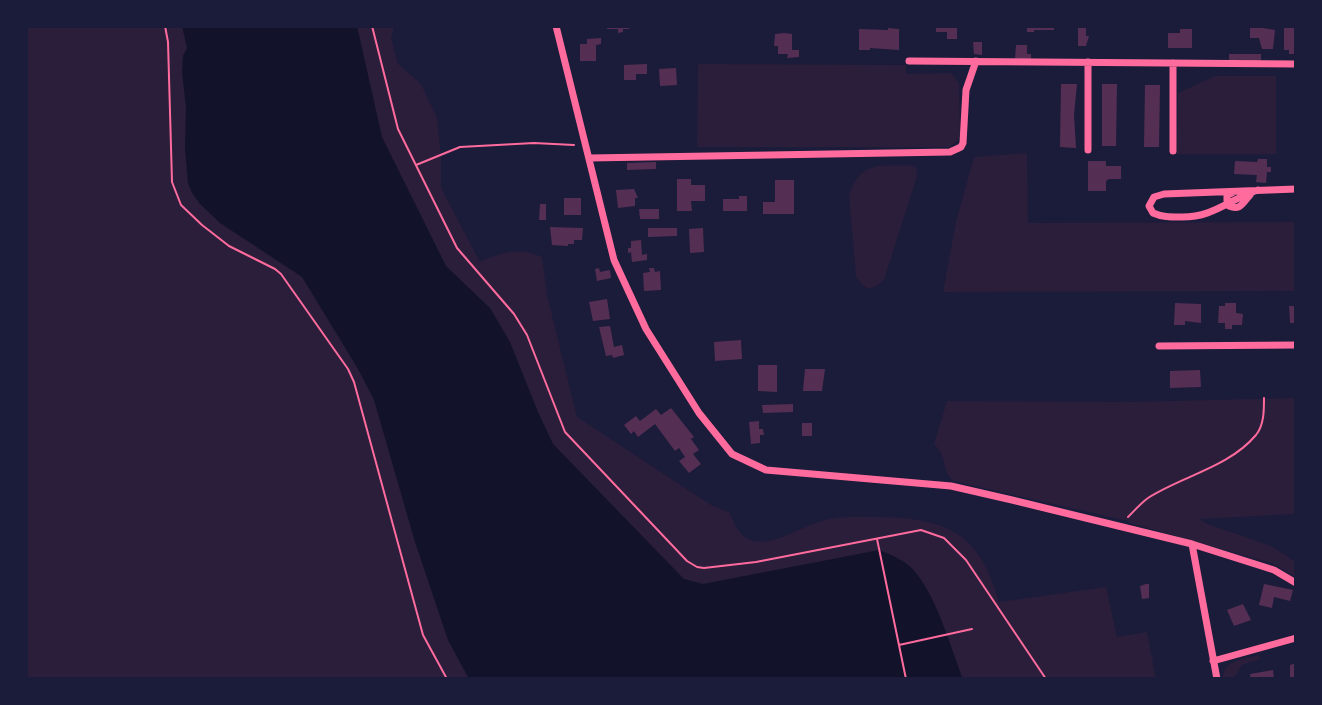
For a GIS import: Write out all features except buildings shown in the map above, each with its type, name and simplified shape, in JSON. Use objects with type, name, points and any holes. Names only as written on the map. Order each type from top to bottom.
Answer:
[{"type":"street","points":[[556,26],[614,260],[646,328],[699,413],[732,454],[766,470],[951,486],[1192,544],[1274,570],[1296,583]]},
{"type":"street","points":[[909,61],[1296,64]]},
{"type":"street","points":[[589,158],[950,152],[957,150],[963,143],[966,90],[976,61]]},
{"type":"street","points":[[1088,62],[1088,150]]},
{"type":"street","points":[[1173,63],[1173,151]]},
{"type":"street","points":[[1256,191],[1206,215],[1185,218],[1160,216],[1153,213],[1149,206],[1152,199],[1164,194],[1296,189]]},
{"type":"street","points":[[1229,205],[1226,196],[1231,193]]},
{"type":"street","points":[[1159,346],[1296,345]]},
{"type":"street","points":[[1192,544],[1217,679]]},
{"type":"street","points":[[1213,661],[1296,638]]},
{"type":"path","points":[[166,26],[174,191],[184,209],[216,237],[281,274],[348,369],[354,382],[424,635],[447,679]]},
{"type":"path","points":[[372,26],[395,123],[457,248],[514,314],[527,335],[565,432],[659,534],[692,565],[704,568],[756,562],[921,530],[936,533],[966,561],[1046,679]]},
{"type":"path","points":[[416,164],[460,146],[534,143],[585,145]]},
{"type":"path","points":[[1118,526],[1147,499],[1201,474],[1238,451],[1257,434],[1264,417],[1264,398]]},
{"type":"path","points":[[877,538],[906,679]]},
{"type":"path","points":[[899,645],[972,629]]},
{"type":"shaded area","points":[[26,26],[394,26],[391,38],[398,64],[421,84],[437,118],[441,188],[480,262],[511,252],[526,252],[542,257],[547,295],[577,417],[711,505],[730,513],[739,531],[748,539],[775,540],[835,518],[906,518],[944,527],[972,546],[991,579],[999,602],[1106,587],[1117,637],[1147,632],[1156,679],[26,679]]},
{"type":"shaded area","points":[[182,26],[357,26],[382,137],[446,266],[490,308],[510,342],[553,444],[684,579],[703,584],[879,550],[899,559],[916,573],[931,596],[963,679],[469,679],[448,640],[415,542],[374,400],[358,369],[302,277],[220,223],[192,193],[188,183],[185,148],[186,107],[182,72],[183,56],[187,48]]},
{"type":"shaded area","points":[[698,64],[906,65],[906,74],[951,73],[959,83],[960,138],[950,147],[697,147]]},
{"type":"shaded area","points":[[1215,76],[1276,76],[1276,154],[1177,154],[1178,93]]},
{"type":"shaded area","points":[[1027,153],[1028,223],[1296,222],[1296,291],[943,292],[956,222],[974,157]]},
{"type":"shaded area","points":[[909,165],[916,168],[917,176],[884,280],[872,288],[865,287],[856,276],[849,195],[859,176],[865,171],[880,166]]},
{"type":"shaded area","points":[[1296,398],[1296,514],[1200,519],[1271,546],[1296,562],[1296,577],[1271,563],[1128,521],[953,481],[939,449],[934,444],[947,401],[1128,402]]},
{"type":"shaded area","points":[[1259,655],[1260,659],[1242,665],[1234,679],[1223,679],[1230,664]]}]
